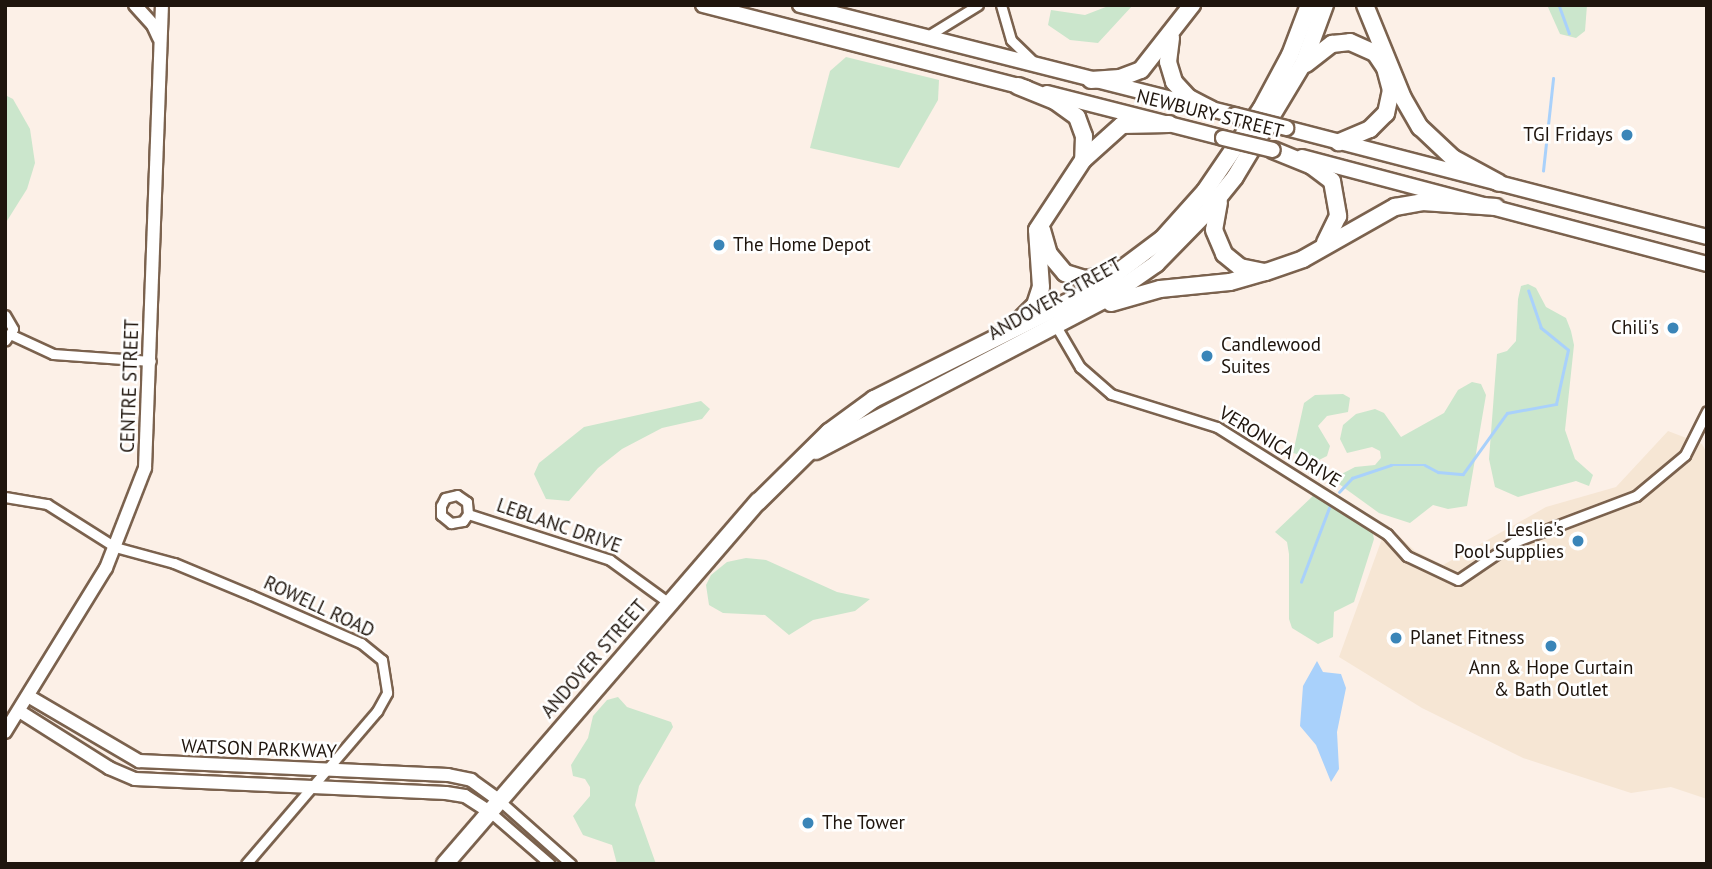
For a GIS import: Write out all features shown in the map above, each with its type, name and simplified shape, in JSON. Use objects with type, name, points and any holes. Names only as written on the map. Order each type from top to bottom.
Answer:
[{"type":"highway","points":[[1091,80],[1120,78],[1141,70],[1172,34],[1192,5]]},
{"type":"highway","name":"ANDOVER STREET","points":[[445,864],[758,502],[829,432],[874,399],[1098,287],[1131,264],[1186,214],[1229,158],[1280,75],[1309,5]]},
{"type":"highway","name":"ANDOVER STREET","points":[[808,455],[1082,312],[1156,264],[1224,191],[1293,83],[1325,5]]},
{"type":"highway","points":[[1365,5],[1403,98],[1420,127],[1453,158],[1499,183]]},
{"type":"highway","points":[[1172,34],[1168,62],[1174,82],[1189,98],[1211,109]]},
{"type":"highway","points":[[1293,83],[1314,55],[1332,44],[1356,43],[1377,56],[1390,84],[1388,108],[1370,129],[1339,142]]},
{"type":"highway","points":[[1018,86],[1055,101],[1077,117],[1084,136],[1083,160]]},
{"type":"highway","points":[[1000,337],[1028,313],[1039,296],[1042,278],[1035,238],[1042,220],[1083,160],[1122,125],[1169,124]]},
{"type":"highway","points":[[1273,150],[1312,166],[1332,181],[1338,216],[1321,248]]},
{"type":"highway","points":[[1224,191],[1214,218],[1217,243],[1240,267],[1266,272]]},
{"type":"highway","points":[[1082,312],[1160,289],[1230,282],[1266,272],[1321,248],[1365,220],[1408,204],[1496,208]]},
{"type":"highway","points":[[1042,220],[1049,254],[1065,272],[1085,279],[1131,264]]},
{"type":"main road","points":[[135,5],[153,25],[160,46]]},
{"type":"main road","name":"CENTRE STREET","points":[[5,732],[116,547],[145,468],[162,5]]},
{"type":"main road","name":"NEWBURY STREET","points":[[703,5],[1707,264]]},
{"type":"main road","name":"NEWBURY STREET","points":[[800,5],[1707,237]]},
{"type":"main road","name":"WATSON PARKWAY","points":[[28,696],[139,761],[458,776],[481,785],[495,807]]},
{"type":"main road","name":"WATSON PARKWAY","points":[[19,710],[109,768],[135,779],[455,794],[495,807]]},
{"type":"street","points":[[926,37],[978,5]]},
{"type":"street","points":[[1001,5],[1017,49],[1045,68]]},
{"type":"street","points":[[5,315],[12,323],[8,338],[53,354],[151,361]]},
{"type":"street","name":"VERONICA DRIVE","points":[[1056,326],[1080,367],[1111,394],[1217,427],[1387,534],[1407,556],[1458,580],[1522,538],[1636,496],[1685,455],[1707,411]]},
{"type":"street","name":"ROWELL ROAD","points":[[5,497],[47,504],[116,547],[174,563],[251,595],[376,654],[386,668],[387,693],[329,770],[246,864]]},
{"type":"street","name":"LEBLANC DRIVE","points":[[468,514],[610,560],[670,603]]},
{"type":"street","points":[[495,807],[550,864]]},
{"type":"street","points":[[495,807],[570,864]]},
{"type":"shaded area","points":[[1668,431],[1702,444],[1707,453],[1707,799],[1671,787],[1631,793],[1523,758],[1422,708],[1339,657],[1387,525],[1415,551],[1443,565],[1546,507],[1616,487]]},
{"type":"green space","points":[[1111,5],[1133,5],[1098,43],[1070,40],[1048,25],[1051,10],[1085,15]]},
{"type":"green space","points":[[1547,5],[1587,5],[1585,31],[1576,38],[1560,34]]},
{"type":"green space","points":[[846,57],[939,80],[938,100],[899,168],[810,148],[830,71]]},
{"type":"green space","points":[[5,95],[13,99],[30,129],[35,163],[27,189],[5,224]]},
{"type":"green space","points":[[1528,284],[1536,288],[1546,307],[1566,318],[1571,331],[1574,345],[1565,430],[1575,459],[1593,475],[1589,486],[1576,481],[1518,497],[1495,487],[1489,459],[1497,354],[1507,351],[1516,341],[1518,299],[1521,286]]},
{"type":"green space","points":[[1472,382],[1481,384],[1486,395],[1467,506],[1448,509],[1433,505],[1410,523],[1379,513],[1332,479],[1355,467],[1375,465],[1381,458],[1380,451],[1372,447],[1347,453],[1340,439],[1343,425],[1356,414],[1375,409],[1384,413],[1401,437],[1444,413],[1458,390]]},
{"type":"green space","points":[[1343,394],[1350,398],[1348,412],[1327,416],[1318,426],[1330,446],[1327,456],[1319,460],[1293,453],[1304,403],[1315,395]]},
{"type":"green space","points":[[701,401],[710,409],[702,419],[662,428],[622,449],[598,468],[569,501],[546,499],[534,474],[539,463],[584,427]]},
{"type":"green space","points":[[1316,493],[1372,530],[1374,539],[1354,602],[1334,612],[1333,637],[1318,644],[1292,628],[1289,619],[1287,542],[1275,532]]},
{"type":"green space","points":[[746,558],[766,560],[837,592],[870,599],[855,611],[813,620],[789,635],[765,615],[723,613],[709,605],[706,585],[711,575],[727,562]]},
{"type":"green space","points":[[618,697],[627,707],[671,722],[673,727],[639,786],[635,805],[656,864],[617,864],[612,845],[583,835],[573,816],[590,796],[590,787],[585,779],[573,776],[571,765],[588,738],[593,716],[607,700]]},
{"type":"water","points":[[1317,661],[1323,672],[1341,674],[1346,688],[1337,732],[1339,769],[1331,782],[1316,745],[1300,726],[1303,686]]},
{"type":"waterway","points":[[1559,5],[1569,33]]},
{"type":"waterway","points":[[1543,171],[1553,79]]},
{"type":"waterway","points":[[1339,492],[1352,478],[1391,465],[1425,465],[1438,472],[1463,474],[1507,413],[1556,404],[1568,350],[1541,328],[1528,291]]},
{"type":"waterway","points":[[1301,582],[1329,508]]},
{"type":"place","name":"TGI Fridays","points":[[1627,135]]},
{"type":"place","name":"The Home Depot","points":[[719,245]]},
{"type":"place","name":"Chili's","points":[[1673,328]]},
{"type":"place","name":"Candlewood Suites","points":[[1207,356]]},
{"type":"place","name":"Leslie's Pool Supplies","points":[[1578,541]]},
{"type":"place","name":"Planet Fitness","points":[[1396,638]]},
{"type":"place","name":"Ann & Hope Curtain & Bath Outlet","points":[[1551,646]]},
{"type":"place","name":"The Tower","points":[[808,823]]}]
